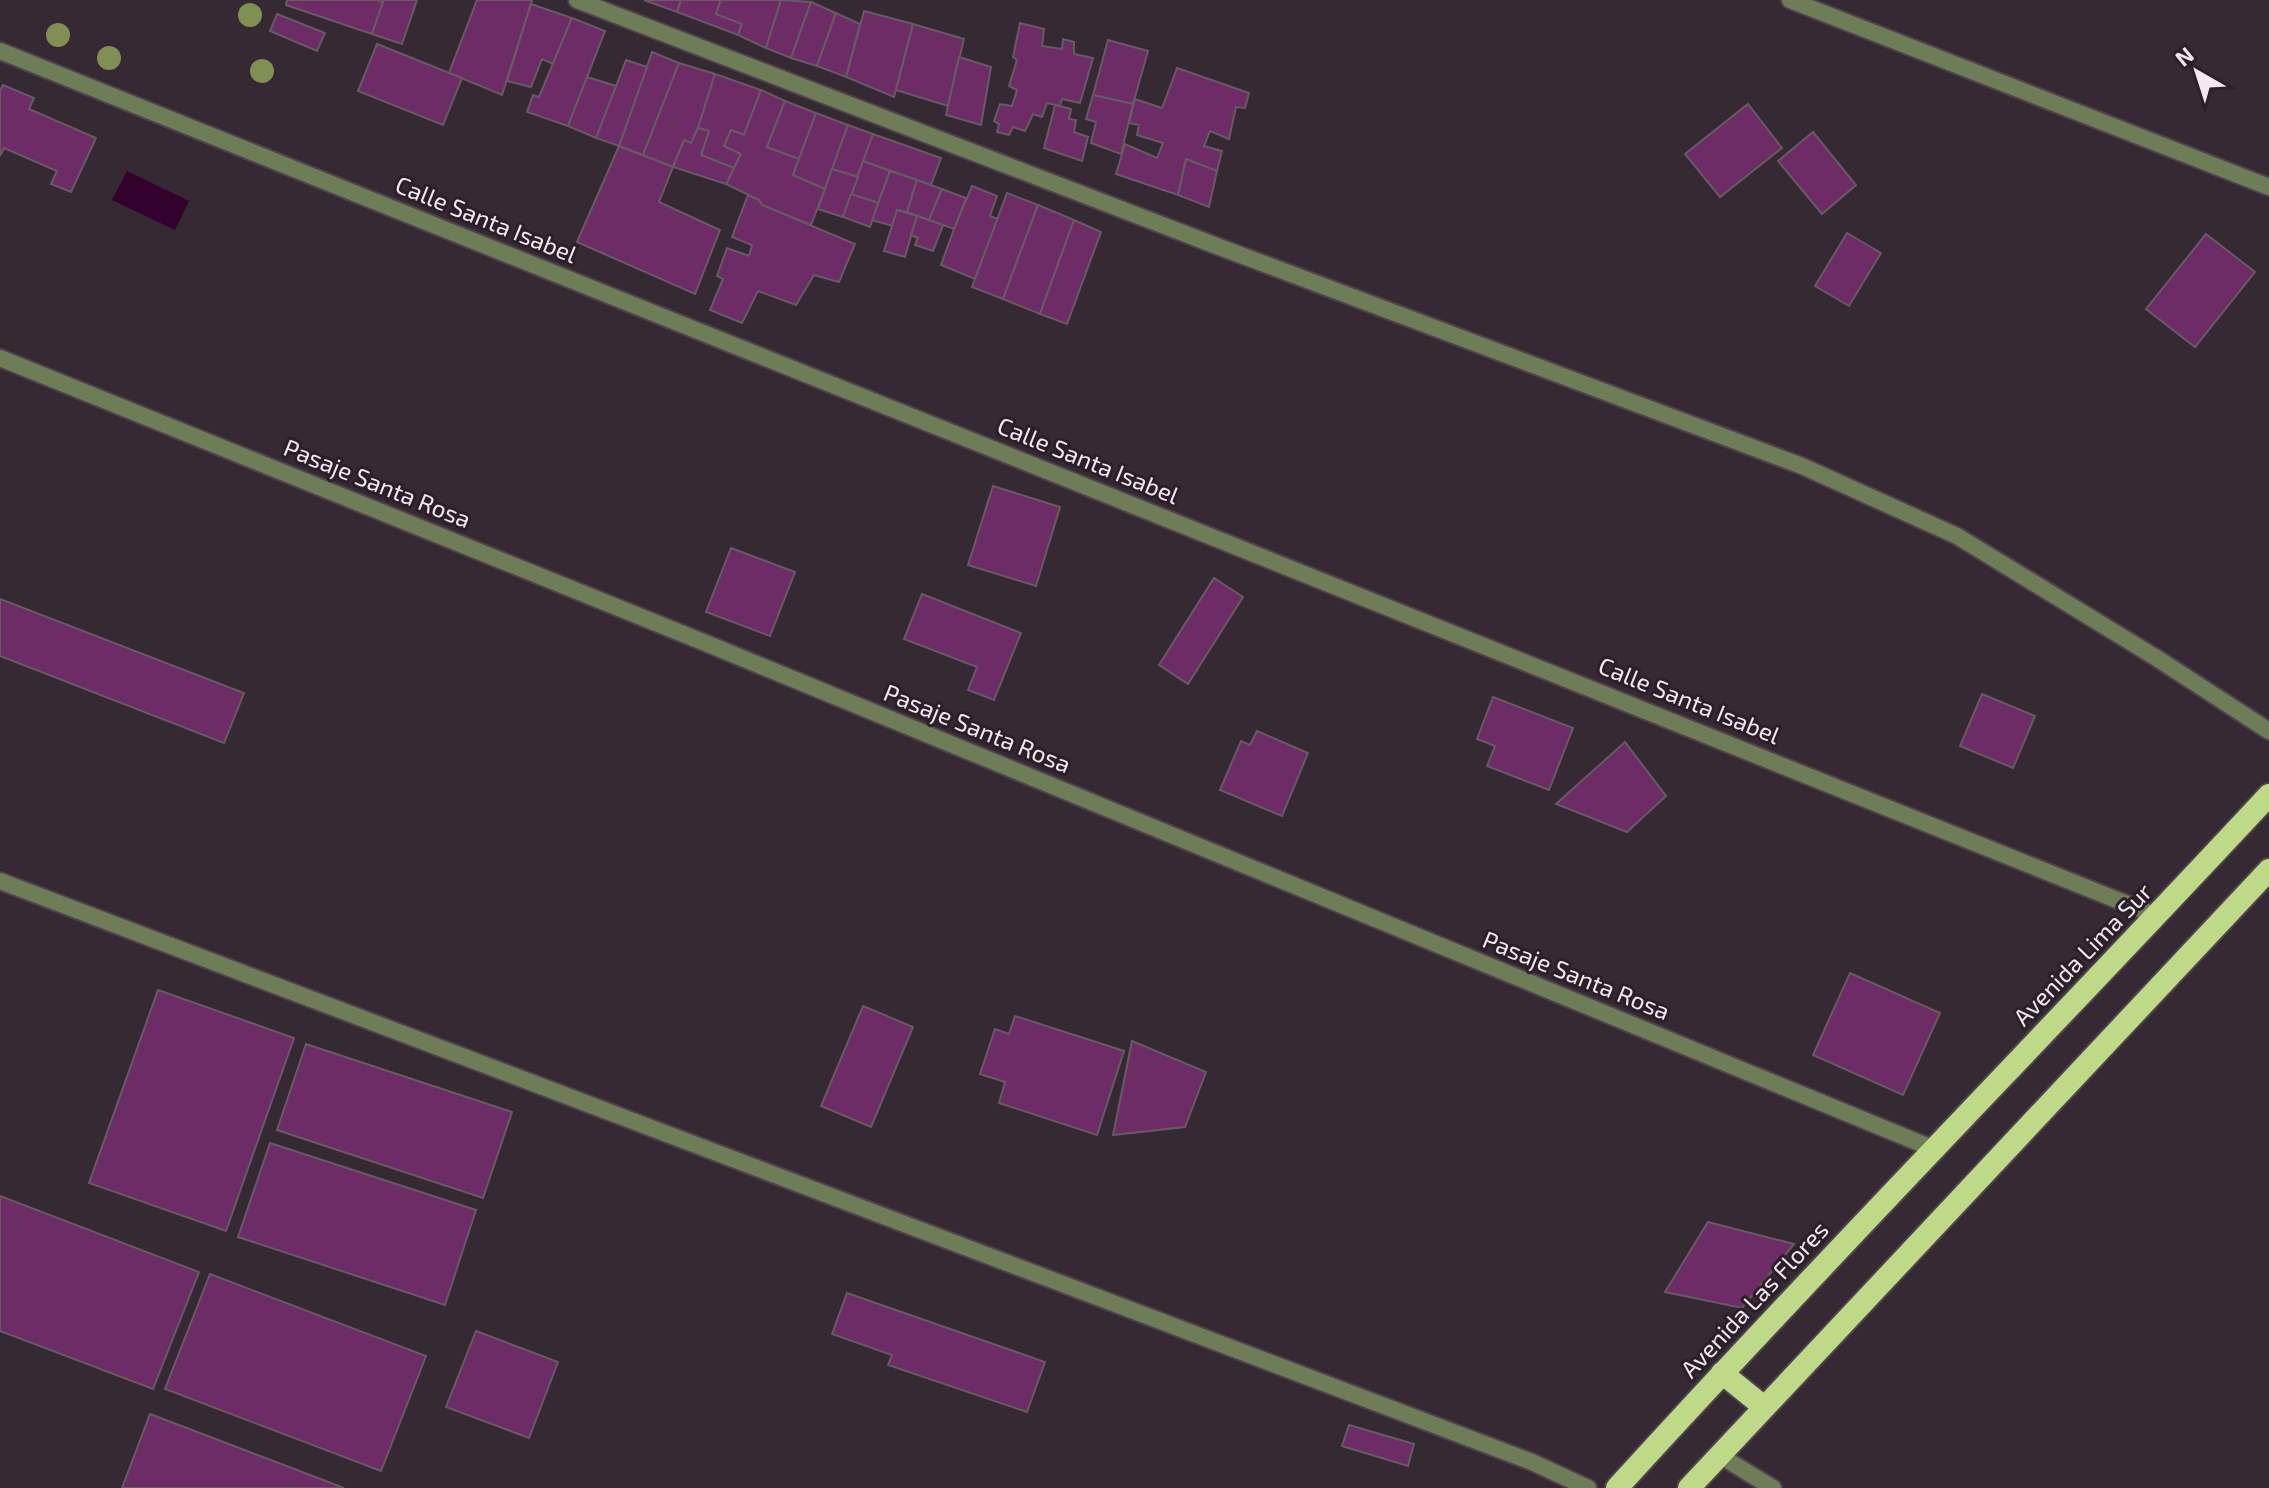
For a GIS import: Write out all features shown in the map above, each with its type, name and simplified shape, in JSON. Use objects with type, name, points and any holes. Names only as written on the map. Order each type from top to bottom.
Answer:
[{"type":"highway","name":"Avenida Lima Sur","points":[[1934,1149],[2269,795]]},
{"type":"highway","points":[[1689,1488],[2269,870]]},
{"type":"highway","name":"Avenida Las Flores","points":[[1617,1488],[1934,1149]]},
{"type":"highway","points":[[1722,1373],[1764,1407]]},
{"type":"street","points":[[577,0],[1814,472],[1957,536],[2143,649],[2269,731]]},
{"type":"street","points":[[1790,0],[2269,187]]},
{"type":"street","name":"Calle Santa Isabel","points":[[0,51],[2157,916]]},
{"type":"street","name":"Pasaje Santa Rosa","points":[[0,358],[708,644],[1934,1149]]},
{"type":"street","points":[[0,881],[1517,1456],[1588,1488]]},
{"type":"street","points":[[1719,1455],[1773,1488]]},
{"type":"shaded area","points":[[127,171],[189,201],[175,230],[112,200]]},
{"type":"building","points":[[287,0],[383,2],[372,34],[286,5]]},
{"type":"building","points":[[378,0],[417,0],[402,44],[372,34],[383,2]]},
{"type":"building","points":[[477,0],[532,0],[502,95],[449,73]]},
{"type":"building","points":[[644,0],[681,0],[677,12]]},
{"type":"building","points":[[681,0],[721,0],[716,14],[742,24],[738,35],[677,12]]},
{"type":"building","points":[[721,0],[781,0],[766,48],[738,35],[742,24],[716,14]]},
{"type":"building","points":[[781,0],[811,2],[791,58],[766,48]]},
{"type":"building","points":[[811,2],[836,13],[817,66],[791,58]]},
{"type":"building","points":[[531,4],[572,18],[553,64],[542,59],[531,87],[507,81]]},
{"type":"building","points":[[864,11],[913,24],[894,97],[846,77]]},
{"type":"building","points":[[836,13],[860,24],[846,77],[817,66]]},
{"type":"building","points":[[277,14],[325,33],[317,51],[270,31]]},
{"type":"building","points":[[572,18],[605,31],[568,126],[527,112],[533,95],[539,97]]},
{"type":"building","points":[[1020,23],[1044,29],[1042,46],[1062,49],[1063,39],[1074,42],[1074,54],[1093,58],[1080,103],[1062,99],[1060,106],[1047,103],[1042,117],[1033,114],[1025,131],[1013,127],[1009,135],[997,132],[999,124],[994,121],[1000,104],[1012,106],[1017,90],[1009,86],[1017,60],[1013,57]]},
{"type":"building","points":[[913,24],[964,39],[948,106],[896,90]]},
{"type":"building","points":[[1108,40],[1148,51],[1133,104],[1093,95]]},
{"type":"building","points":[[377,44],[462,78],[443,125],[358,91]]},
{"type":"building","points":[[652,52],[679,63],[643,155],[619,146]]},
{"type":"building","points":[[959,57],[991,67],[981,125],[946,115]]},
{"type":"building","points":[[626,60],[647,67],[619,146],[596,138]]},
{"type":"building","points":[[679,63],[715,74],[698,128],[691,143],[684,140],[673,167],[643,155]]},
{"type":"building","points":[[1177,68],[1249,93],[1245,108],[1236,107],[1229,139],[1210,131],[1204,146],[1222,151],[1217,171],[1186,159],[1178,195],[1116,174],[1125,144],[1157,158],[1163,143],[1137,135],[1139,125],[1129,123],[1135,99],[1162,108]]},
{"type":"building","points":[[715,74],[761,90],[744,135],[731,130],[724,146],[741,154],[734,168],[701,155],[709,131],[698,128]]},
{"type":"building","points":[[587,77],[616,86],[596,138],[568,126]]},
{"type":"building","points":[[3,85],[34,98],[29,109],[96,138],[71,192],[51,184],[57,171],[4,148],[0,156],[0,91]]},
{"type":"building","points":[[761,90],[785,101],[767,147],[799,159],[793,175],[825,189],[811,225],[762,205],[759,200],[726,184],[741,154],[724,146],[731,130],[744,135]]},
{"type":"building","points":[[1093,95],[1133,104],[1121,154],[1091,143],[1096,122],[1086,119]]},
{"type":"building","points":[[785,101],[816,113],[799,159],[767,147]]},
{"type":"building","points":[[1748,104],[1782,148],[1720,197],[1685,154]]},
{"type":"building","points":[[1055,105],[1071,109],[1069,119],[1076,120],[1074,132],[1088,137],[1082,161],[1044,148]]},
{"type":"building","points":[[816,113],[848,125],[825,189],[793,175]]},
{"type":"building","points":[[848,125],[873,134],[858,177],[832,169]]},
{"type":"building","points":[[698,128],[709,131],[701,155],[734,168],[726,184],[673,167],[684,140],[691,143]]},
{"type":"building","points":[[1813,132],[1856,185],[1822,214],[1778,161]]},
{"type":"building","points":[[873,134],[941,158],[931,185],[863,161]]},
{"type":"building","points":[[619,146],[673,167],[659,202],[720,230],[695,294],[577,242]]},
{"type":"building","points":[[1186,159],[1217,171],[1209,207],[1178,195]]},
{"type":"building","points":[[863,161],[890,171],[878,203],[851,194]]},
{"type":"building","points":[[832,169],[858,177],[843,217],[818,209]]},
{"type":"building","points":[[890,171],[917,180],[907,212],[897,210],[893,226],[872,220]]},
{"type":"building","points":[[917,180],[942,189],[929,220],[907,212]]},
{"type":"building","points":[[972,186],[997,196],[990,216],[998,219],[975,279],[941,265]]},
{"type":"building","points":[[942,189],[966,198],[954,229],[929,220]]},
{"type":"building","points":[[1007,193],[1038,205],[1003,299],[972,287]]},
{"type":"building","points":[[851,194],[878,203],[870,227],[843,217]]},
{"type":"building","points":[[748,195],[762,205],[855,244],[839,282],[814,275],[796,305],[758,291],[742,323],[710,310],[723,279],[717,276],[727,248],[749,256],[752,245],[732,237]]},
{"type":"building","points":[[1038,205],[1074,220],[1040,314],[1003,299]]},
{"type":"building","points":[[897,210],[917,216],[905,257],[884,251]]},
{"type":"building","points":[[917,216],[943,225],[933,251],[915,245],[918,238],[911,235]]},
{"type":"building","points":[[1074,220],[1101,232],[1067,324],[1040,314]]},
{"type":"building","points":[[1847,233],[1881,253],[1849,306],[1815,286]]},
{"type":"building","points":[[2206,234],[2255,272],[2195,347],[2146,309]]},
{"type":"building","points":[[993,486],[1060,507],[1036,586],[968,565]]},
{"type":"building","points":[[731,548],[795,572],[770,636],[706,612]]},
{"type":"building","points":[[1214,578],[1243,597],[1188,684],[1159,665]]},
{"type":"building","points":[[922,594],[1021,633],[994,700],[968,690],[977,667],[904,639]]},
{"type":"building","points":[[0,599],[244,693],[224,743],[0,656]]},
{"type":"building","points":[[1982,694],[2035,716],[2013,768],[1960,746]]},
{"type":"building","points":[[1493,697],[1573,728],[1549,790],[1487,766],[1495,746],[1477,739]]},
{"type":"building","points":[[1257,731],[1308,753],[1282,816],[1220,790],[1241,741],[1250,745]]},
{"type":"building","points":[[1625,742],[1666,796],[1627,832],[1556,804]]},
{"type":"building","points":[[1850,973],[1940,1013],[1903,1095],[1813,1055]]},
{"type":"building","points":[[158,990],[294,1038],[226,1231],[89,1183]]},
{"type":"building","points":[[863,1006],[913,1027],[871,1127],[821,1106]]},
{"type":"building","points":[[1015,1016],[1124,1051],[1097,1135],[999,1103],[1005,1082],[980,1074],[995,1029],[1009,1034]]},
{"type":"building","points":[[1132,1041],[1206,1072],[1185,1127],[1113,1135]]},
{"type":"building","points":[[306,1044],[512,1112],[483,1198],[277,1130]]},
{"type":"building","points":[[270,1143],[476,1210],[445,1305],[238,1237]]},
{"type":"building","points":[[0,1196],[199,1272],[153,1389],[0,1331]]},
{"type":"building","points":[[1708,1222],[1794,1244],[1742,1308],[1665,1292]]},
{"type":"building","points":[[210,1274],[426,1356],[381,1471],[165,1389]]},
{"type":"building","points":[[847,1293],[1045,1362],[1027,1412],[888,1365],[892,1355],[832,1334]]},
{"type":"building","points":[[476,1331],[558,1362],[529,1438],[446,1407]]},
{"type":"building","points":[[150,1414],[344,1488],[122,1488]]},
{"type":"building","points":[[1349,1425],[1414,1444],[1408,1466],[1342,1446]]}]
